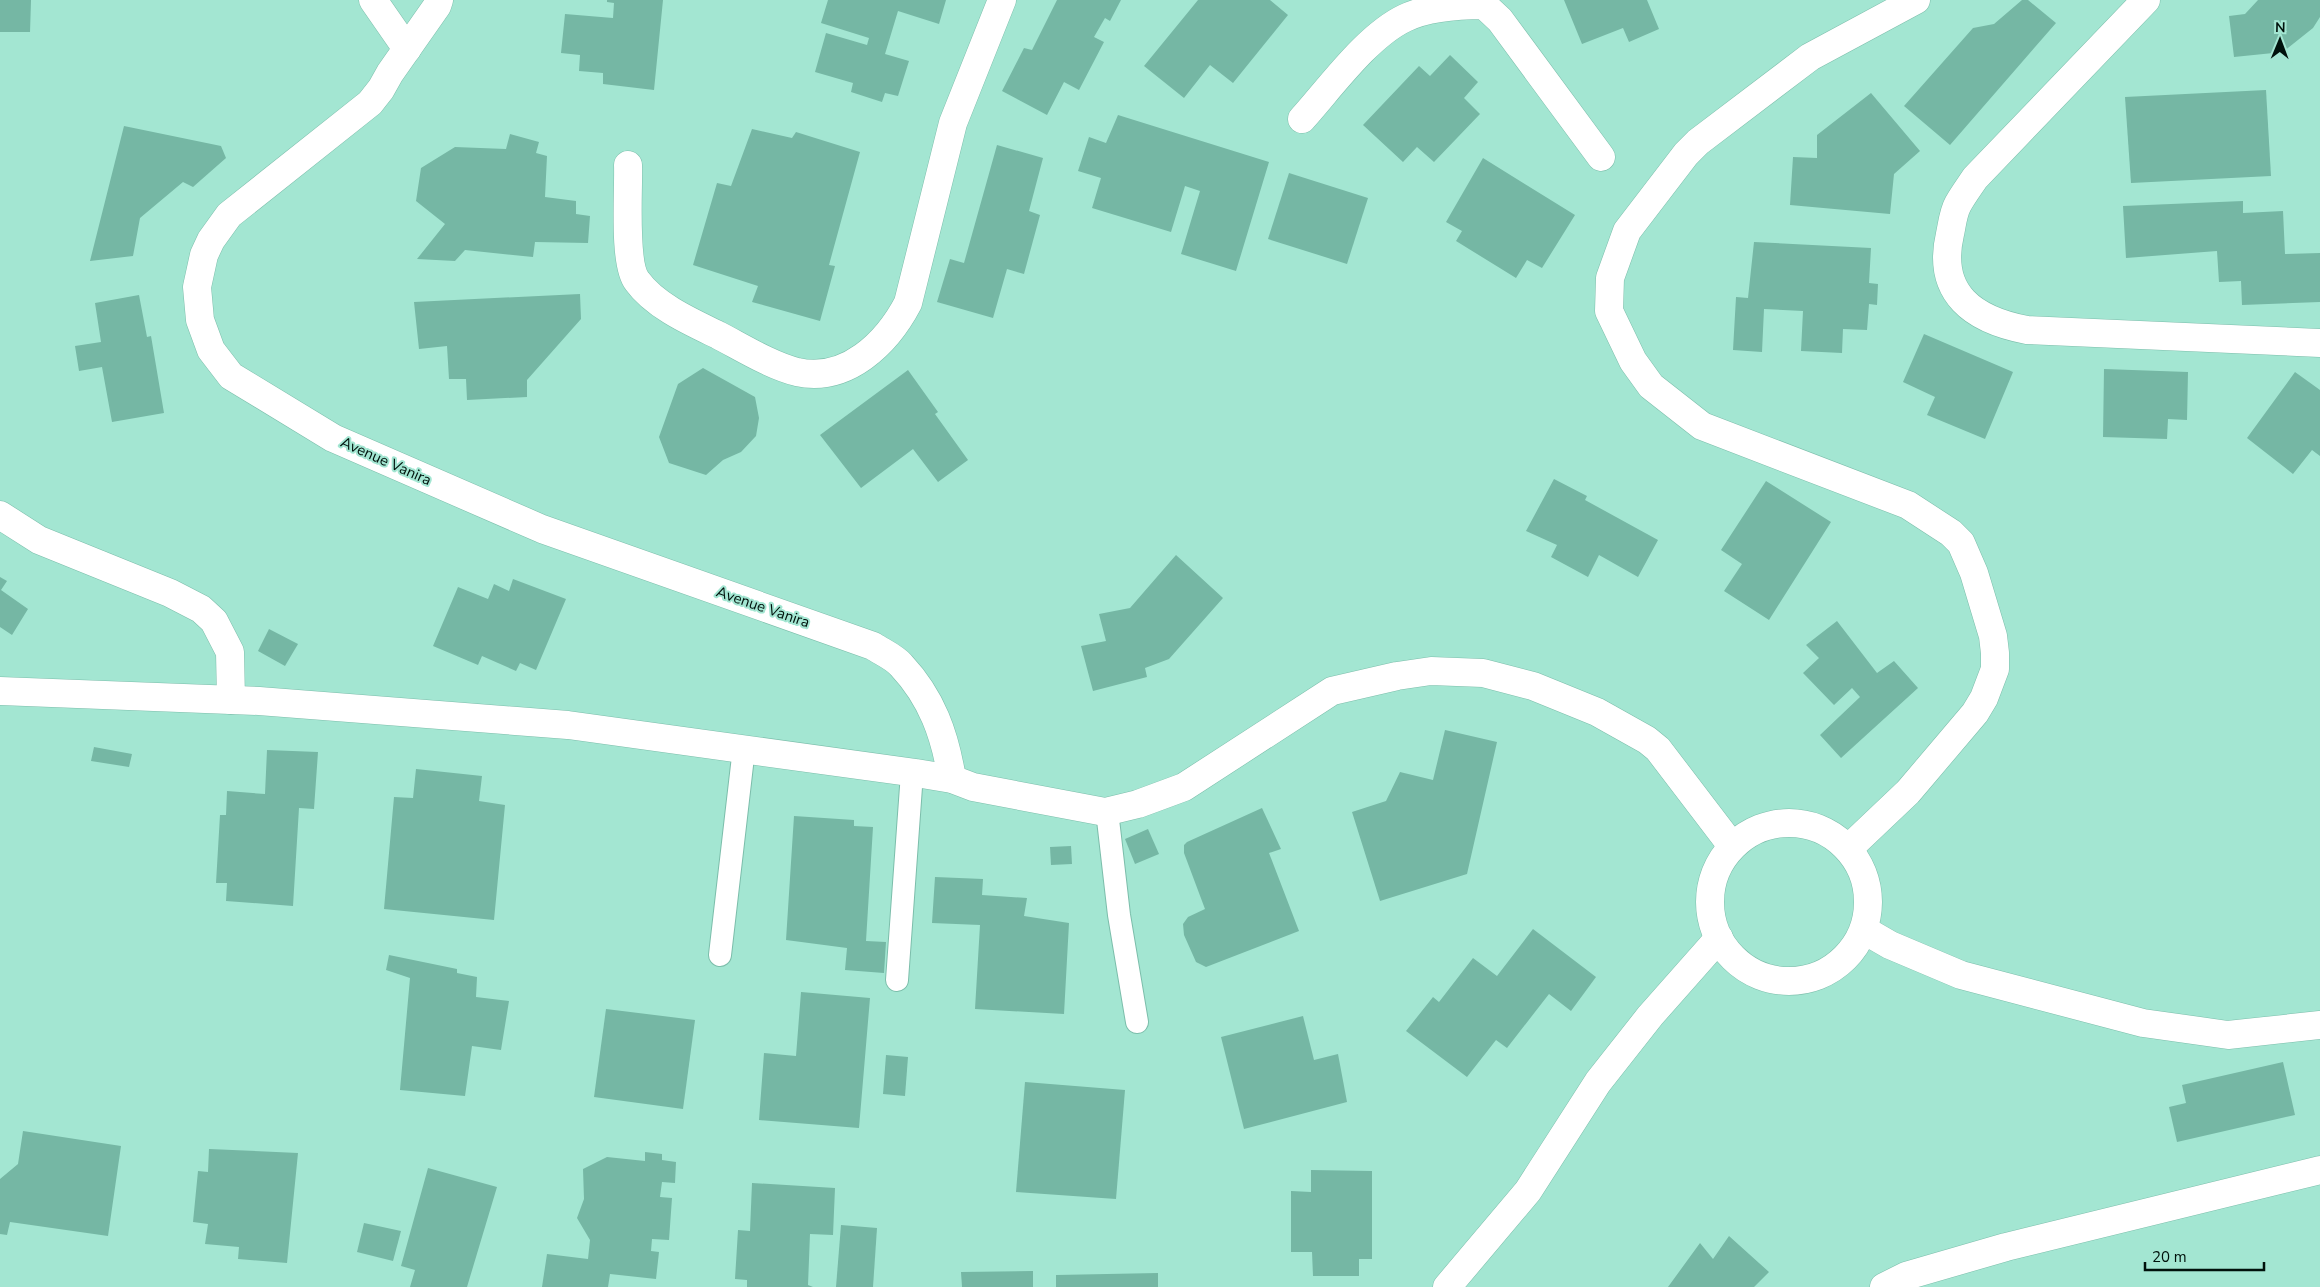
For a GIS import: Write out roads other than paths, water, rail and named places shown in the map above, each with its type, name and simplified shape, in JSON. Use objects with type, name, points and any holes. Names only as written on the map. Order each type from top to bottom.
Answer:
[{"type":"street","points":[[372,0],[407,49]]},
{"type":"street","points":[[628,165],[630,265],[636,280],[672,312],[781,366],[798,372],[811,373],[827,373],[842,368],[870,353],[901,317],[908,303],[953,124],[1002,0]]},
{"type":"street","points":[[1849,848],[1920,778],[1975,713],[1990,685],[1994,669],[1993,636],[1969,557],[1961,542],[1951,533],[1908,505],[1702,426],[1689,417],[1650,386],[1633,360],[1609,311],[1610,278],[1627,231],[1686,154],[1698,142],[1810,57],[1916,0]]},
{"type":"street","points":[[2146,0],[1975,178],[1957,206],[1946,252],[1947,268],[1954,288],[1967,307],[2011,327],[2027,330],[2320,343]]},
{"type":"street","name":"Avenue Vanira","points":[[438,3],[382,89],[370,103],[228,214],[211,240],[204,255],[198,287],[200,320],[211,350],[231,376],[333,438],[542,529],[873,646],[900,664],[931,704],[948,750],[952,779]]},
{"type":"street","points":[[1302,119],[1365,48],[1391,26],[1406,17],[1435,9],[1484,5],[1500,20],[1601,157]]},
{"type":"street","points":[[0,515],[39,540],[170,592],[201,609],[214,621],[230,652],[232,700]]},
{"type":"street","points":[[0,691],[232,700],[568,725],[744,748],[952,779],[973,787],[1107,811],[1138,804],[1184,786],[1332,691],[1397,676],[1432,671],[1483,673],[1533,686],[1551,693],[1597,712],[1647,740],[1658,749],[1732,846]]},
{"type":"street","points":[[1778,823],[1804,824],[1829,832],[1849,848],[1868,888],[1864,930],[1854,948],[1840,963],[1823,973],[1804,980],[1783,981],[1764,977],[1746,967],[1730,954],[1719,938],[1712,919],[1711,890],[1721,862],[1732,846],[1754,831],[1778,823]]},
{"type":"street","points":[[1864,930],[1890,946],[1961,975],[2143,1023],[2228,1034],[2320,1025]]},
{"type":"street","points":[[1448,1287],[1528,1191],[1598,1082],[1650,1016],[1719,938]]},
{"type":"street","points":[[1884,1287],[1906,1276],[2006,1247],[2320,1170]]},
{"type":"lane","points":[[720,955],[744,748]]},
{"type":"lane","points":[[897,980],[912,773]]},
{"type":"lane","points":[[1107,811],[1119,915],[1136,1022]]}]
